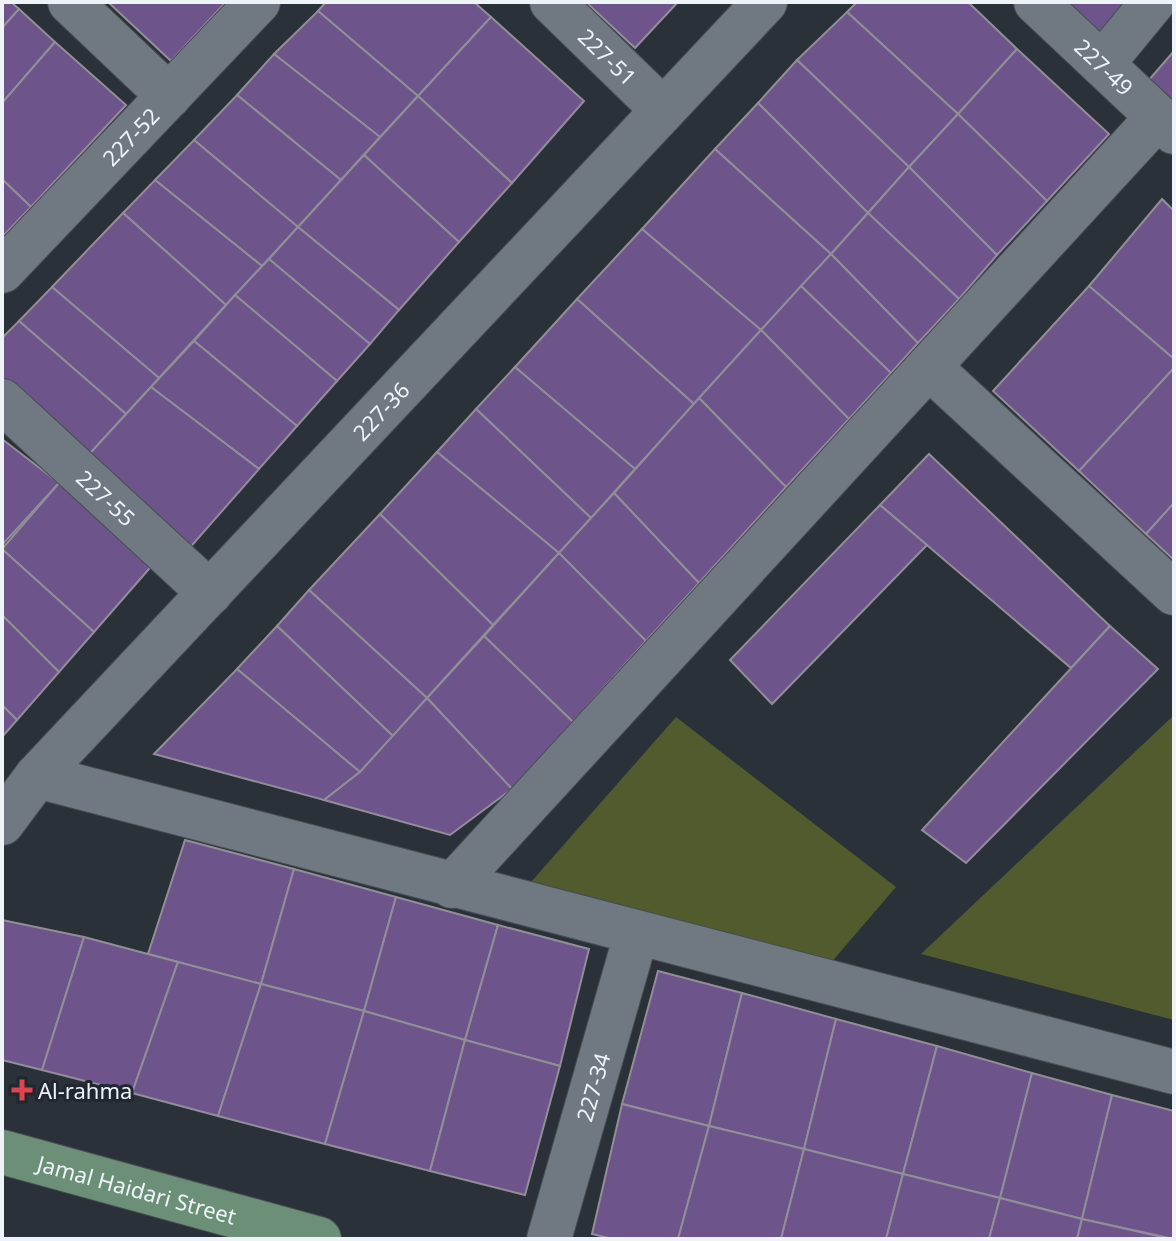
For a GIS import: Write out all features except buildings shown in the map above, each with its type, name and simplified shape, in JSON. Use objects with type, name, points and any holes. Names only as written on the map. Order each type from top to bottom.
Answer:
[{"type":"main road","name":"Jamal Haidari Street","points":[[2,1152],[319,1239]]},
{"type":"street","points":[[70,2],[169,96]]},
{"type":"street","name":"227-52","points":[[2,271],[258,2]]},
{"type":"street","name":"227-51","points":[[552,2],[663,110]]},
{"type":"street","name":"227-36","points":[[2,823],[37,776],[765,2]]},
{"type":"street","name":"227-49","points":[[1036,2],[1166,124]]},
{"type":"street","points":[[1102,64],[1153,2]]},
{"type":"street","points":[[452,886],[929,367],[1166,124]]},
{"type":"street","points":[[929,367],[1174,593]]},
{"type":"street","name":"227-55","points":[[2,401],[210,593]]},
{"type":"street","points":[[37,776],[636,935],[1174,1072]]},
{"type":"street","name":"227-34","points":[[549,1239],[636,935]]},
{"type":"green space","points":[[1174,715],[1174,1020],[921,954]]},
{"type":"green space","points":[[676,717],[896,887],[823,972],[524,890]]},
{"type":"place","name":"Al-rahma","points":[[22,1090]]}]
